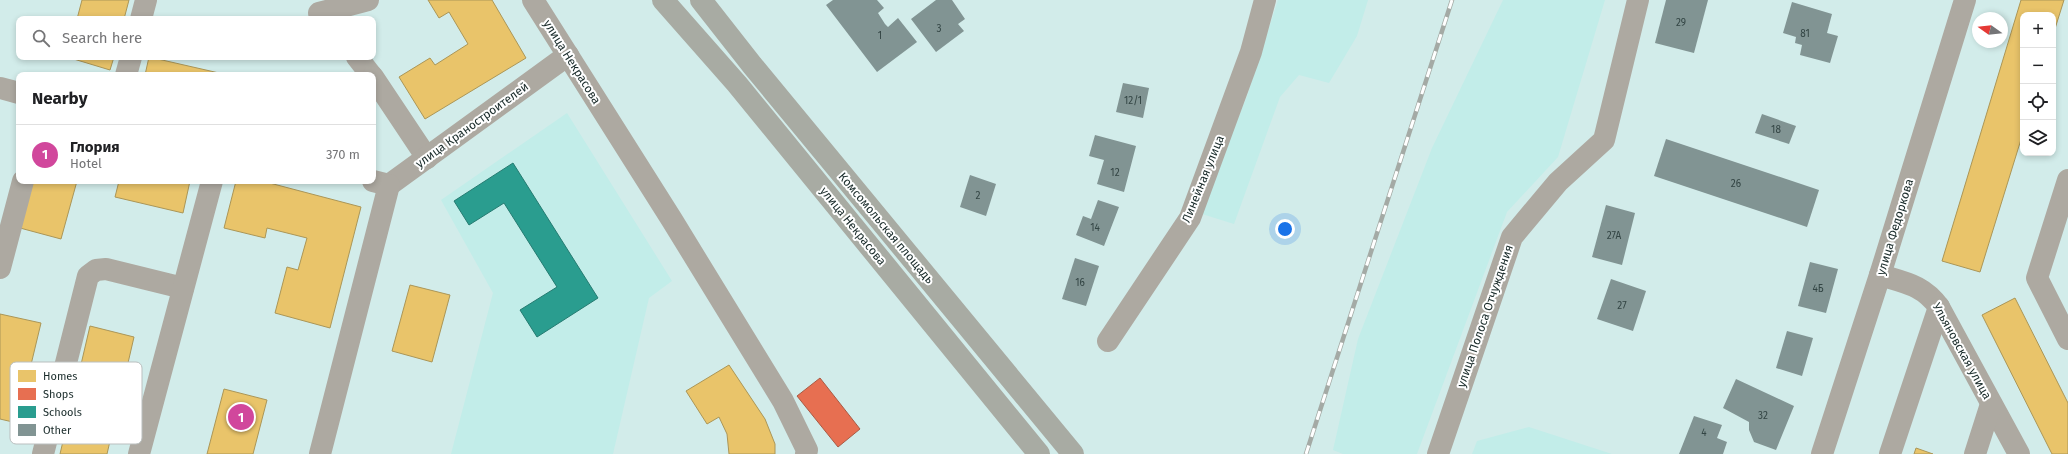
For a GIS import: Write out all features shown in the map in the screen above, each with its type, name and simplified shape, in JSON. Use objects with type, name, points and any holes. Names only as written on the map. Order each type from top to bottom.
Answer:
[{"type":"main road","name":"улица Некрасова","points":[[663,0],[738,84],[1039,454]]},
{"type":"main road","name":"Комсомольская площадь","points":[[701,0],[1073,454]]},
{"type":"street","points":[[142,16],[146,0]]},
{"type":"street","points":[[317,11],[368,0]]},
{"type":"street","name":"улица Некрасова","points":[[533,0],[783,401],[807,450],[806,454]]},
{"type":"street","name":"Линейная улица","points":[[1108,341],[1190,218],[1251,52],[1265,0]]},
{"type":"street","name":"улица Полоса Отчуждения","points":[[1438,454],[1512,237],[1558,182],[1604,140],[1638,0]]},
{"type":"street","name":"улица Федоркова","points":[[1822,454],[1880,275],[1964,0]]},
{"type":"street","name":"улица Краностроителей","points":[[381,183],[427,158],[568,55]]},
{"type":"street","points":[[127,72],[130,60]]},
{"type":"street","points":[[359,60],[369,72]]},
{"type":"street","points":[[376,82],[427,158]]},
{"type":"street","points":[[0,88],[16,92]]},
{"type":"street","points":[[2068,180],[2037,278],[2068,339]]},
{"type":"street","points":[[320,454],[381,183]]},
{"type":"street","points":[[0,268],[22,184]]},
{"type":"street","points":[[142,443],[211,184]]},
{"type":"street","points":[[66,362],[88,276],[96,270],[106,269],[183,288]]},
{"type":"street","name":"Ульяновская улица","points":[[1880,275],[1923,289],[1931,296],[2019,454]]},
{"type":"street","points":[[1890,454],[1939,308]]},
{"type":"street","points":[[1975,454],[1991,404]]},
{"type":"street","points":[[43,454],[46,444]]},
{"type":"street","points":[[139,454],[142,444]]},
{"type":"shaded area","points":[[1278,0],[1368,0],[1357,36],[1329,83],[1299,75],[1280,97],[1234,224],[1202,214],[1219,165],[1247,96]]},
{"type":"shaded area","points":[[1503,0],[1605,0],[1558,157],[1507,212],[1417,454],[1343,454],[1333,450],[1358,339],[1432,148]]},
{"type":"shaded area","points":[[567,113],[672,281],[649,298],[613,454],[451,454],[493,293],[441,200]]},
{"type":"shaded area","points":[[1529,427],[1612,454],[1472,454],[1477,441]]},
{"type":"building: Homes","points":[[82,0],[129,0],[125,16],[78,16]]},
{"type":"building: Homes","points":[[428,0],[492,0],[526,58],[425,119],[399,77],[430,58],[435,65],[468,44],[449,12],[439,18]]},
{"type":"building: Homes","points":[[2021,0],[2064,0],[2056,25],[2056,12],[2020,12],[2020,143],[1980,272],[1942,261],[2006,48],[2008,48],[2008,43]]},
{"type":"building: Homes","points":[[77,60],[113,60],[110,70]]},
{"type":"building: Homes","points":[[148,60],[162,60],[215,72],[146,72]]},
{"type":"building: Homes","points":[[32,184],[76,184],[61,239],[20,228]]},
{"type":"building: Homes","points":[[118,184],[189,184],[183,213],[115,197]]},
{"type":"building: Homes","points":[[235,184],[273,184],[361,207],[330,328],[275,313],[287,267],[298,270],[307,238],[267,228],[265,238],[224,228]]},
{"type":"building: Homes","points":[[410,285],[450,295],[432,362],[392,351]]},
{"type":"building: Homes","points":[[2015,298],[2068,403],[2068,454],[2052,454],[1982,315]]},
{"type":"building: Homes","points":[[0,314],[41,323],[32,362],[10,362],[10,421],[0,419]]},
{"type":"building: Homes","points":[[90,326],[134,337],[128,362],[82,362]]},
{"type":"building: Homes","points":[[729,365],[765,419],[775,444],[775,454],[729,454],[727,434],[719,417],[707,424],[686,391]]},
{"type":"building: Homes","points":[[224,389],[267,400],[253,454],[207,454]]},
{"type":"building: Homes","points":[[62,444],[109,444],[107,454],[60,454]]},
{"type":"building: Homes","points":[[1916,448],[1933,454],[1914,454]]},
{"type":"building: Shops","points":[[820,378],[860,429],[838,447],[797,396]]},
{"type":"building: Schools","points":[[513,163],[598,298],[537,337],[520,310],[557,287],[504,203],[469,225],[454,201]]},
{"type":"building: Other","points":[[833,0],[877,0],[884,8],[878,13],[885,24],[888,27],[898,18],[917,42],[877,72],[826,5]]},
{"type":"building: Other","points":[[936,0],[952,0],[965,19],[958,24],[964,31],[936,52],[911,19]]},
{"type":"building: Other","points":[[1666,0],[1708,0],[1694,53],[1655,43]]},
{"type":"building: Other","points":[[1792,2],[1832,14],[1827,33],[1838,36],[1830,63],[1800,55],[1802,45],[1795,43],[1796,37],[1783,33]]},
{"type":"building: Other","points":[[1123,83],[1149,88],[1143,118],[1116,112]]},
{"type":"building: Other","points":[[1762,114],[1796,126],[1789,144],[1755,133]]},
{"type":"building: Other","points":[[1095,135],[1136,146],[1124,192],[1097,184],[1104,160],[1089,156]]},
{"type":"building: Other","points":[[1666,139],[1819,190],[1807,227],[1654,176]]},
{"type":"building: Other","points":[[970,175],[996,184],[986,216],[960,207]]},
{"type":"building: Other","points":[[1098,200],[1119,207],[1104,246],[1076,235],[1083,216],[1091,219]]},
{"type":"building: Other","points":[[1606,205],[1635,213],[1622,265],[1592,257]]},
{"type":"building: Other","points":[[1075,258],[1099,266],[1086,306],[1062,299]]},
{"type":"building: Other","points":[[1810,262],[1838,269],[1826,313],[1798,306]]},
{"type":"building: Other","points":[[1611,279],[1646,291],[1633,331],[1597,319]]},
{"type":"building: Other","points":[[1787,331],[1813,338],[1802,376],[1776,368]]},
{"type":"building: Other","points":[[1736,379],[1794,406],[1776,450],[1754,442],[1749,430],[1749,422],[1723,408]]},
{"type":"building: Other","points":[[1694,416],[1722,425],[1717,438],[1727,442],[1723,454],[1679,454]]},
{"type":"railway","points":[[1306,454],[1452,0]]},
{"type":"place","name":"Глория","points":[[241,417]]}]
